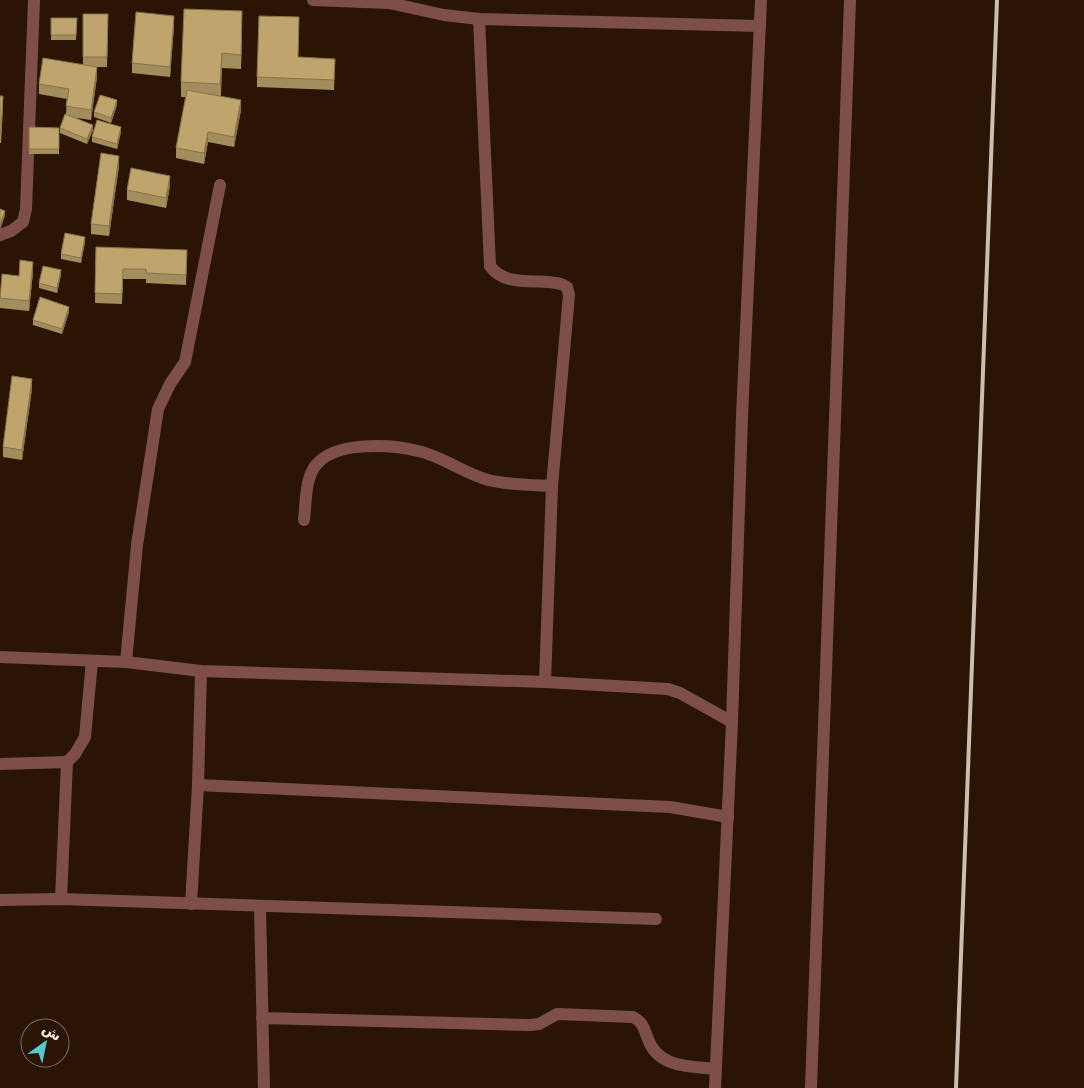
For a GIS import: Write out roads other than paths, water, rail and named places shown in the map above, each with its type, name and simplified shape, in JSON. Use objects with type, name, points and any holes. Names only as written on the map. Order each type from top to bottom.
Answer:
[{"type":"street","points":[[0,235],[23,222],[26,209],[34,0]]},
{"type":"street","points":[[313,0],[389,2],[444,16],[479,19],[760,26]]},
{"type":"street","points":[[715,1088],[732,722],[742,406],[761,0]]},
{"type":"street","points":[[811,1088],[850,0]]},
{"type":"street","points":[[479,19],[490,266],[496,275],[501,277],[557,283],[567,287],[569,291],[552,486],[545,682]]},
{"type":"street","points":[[126,662],[137,545],[158,409],[170,384],[185,362],[220,185]]},
{"type":"street","points":[[304,520],[310,474],[316,464],[339,450],[365,446],[417,450],[487,480],[508,484],[552,486]]},
{"type":"street","points":[[0,657],[126,662],[201,671],[545,682],[668,689],[680,693],[732,722]]},
{"type":"street","points":[[61,899],[67,762],[86,737],[92,661]]},
{"type":"street","points":[[191,904],[198,785],[201,671]]},
{"type":"street","points":[[0,764],[67,762]]},
{"type":"street","points":[[198,785],[670,807],[728,817]]},
{"type":"street","points":[[0,900],[61,899],[656,919]]},
{"type":"street","points":[[260,907],[264,1088]]},
{"type":"street","points":[[262,1018],[530,1025],[539,1024],[558,1014],[633,1017],[640,1021],[652,1048],[668,1062],[716,1069]]},
{"type":"railway","points":[[956,1088],[997,0]]}]
